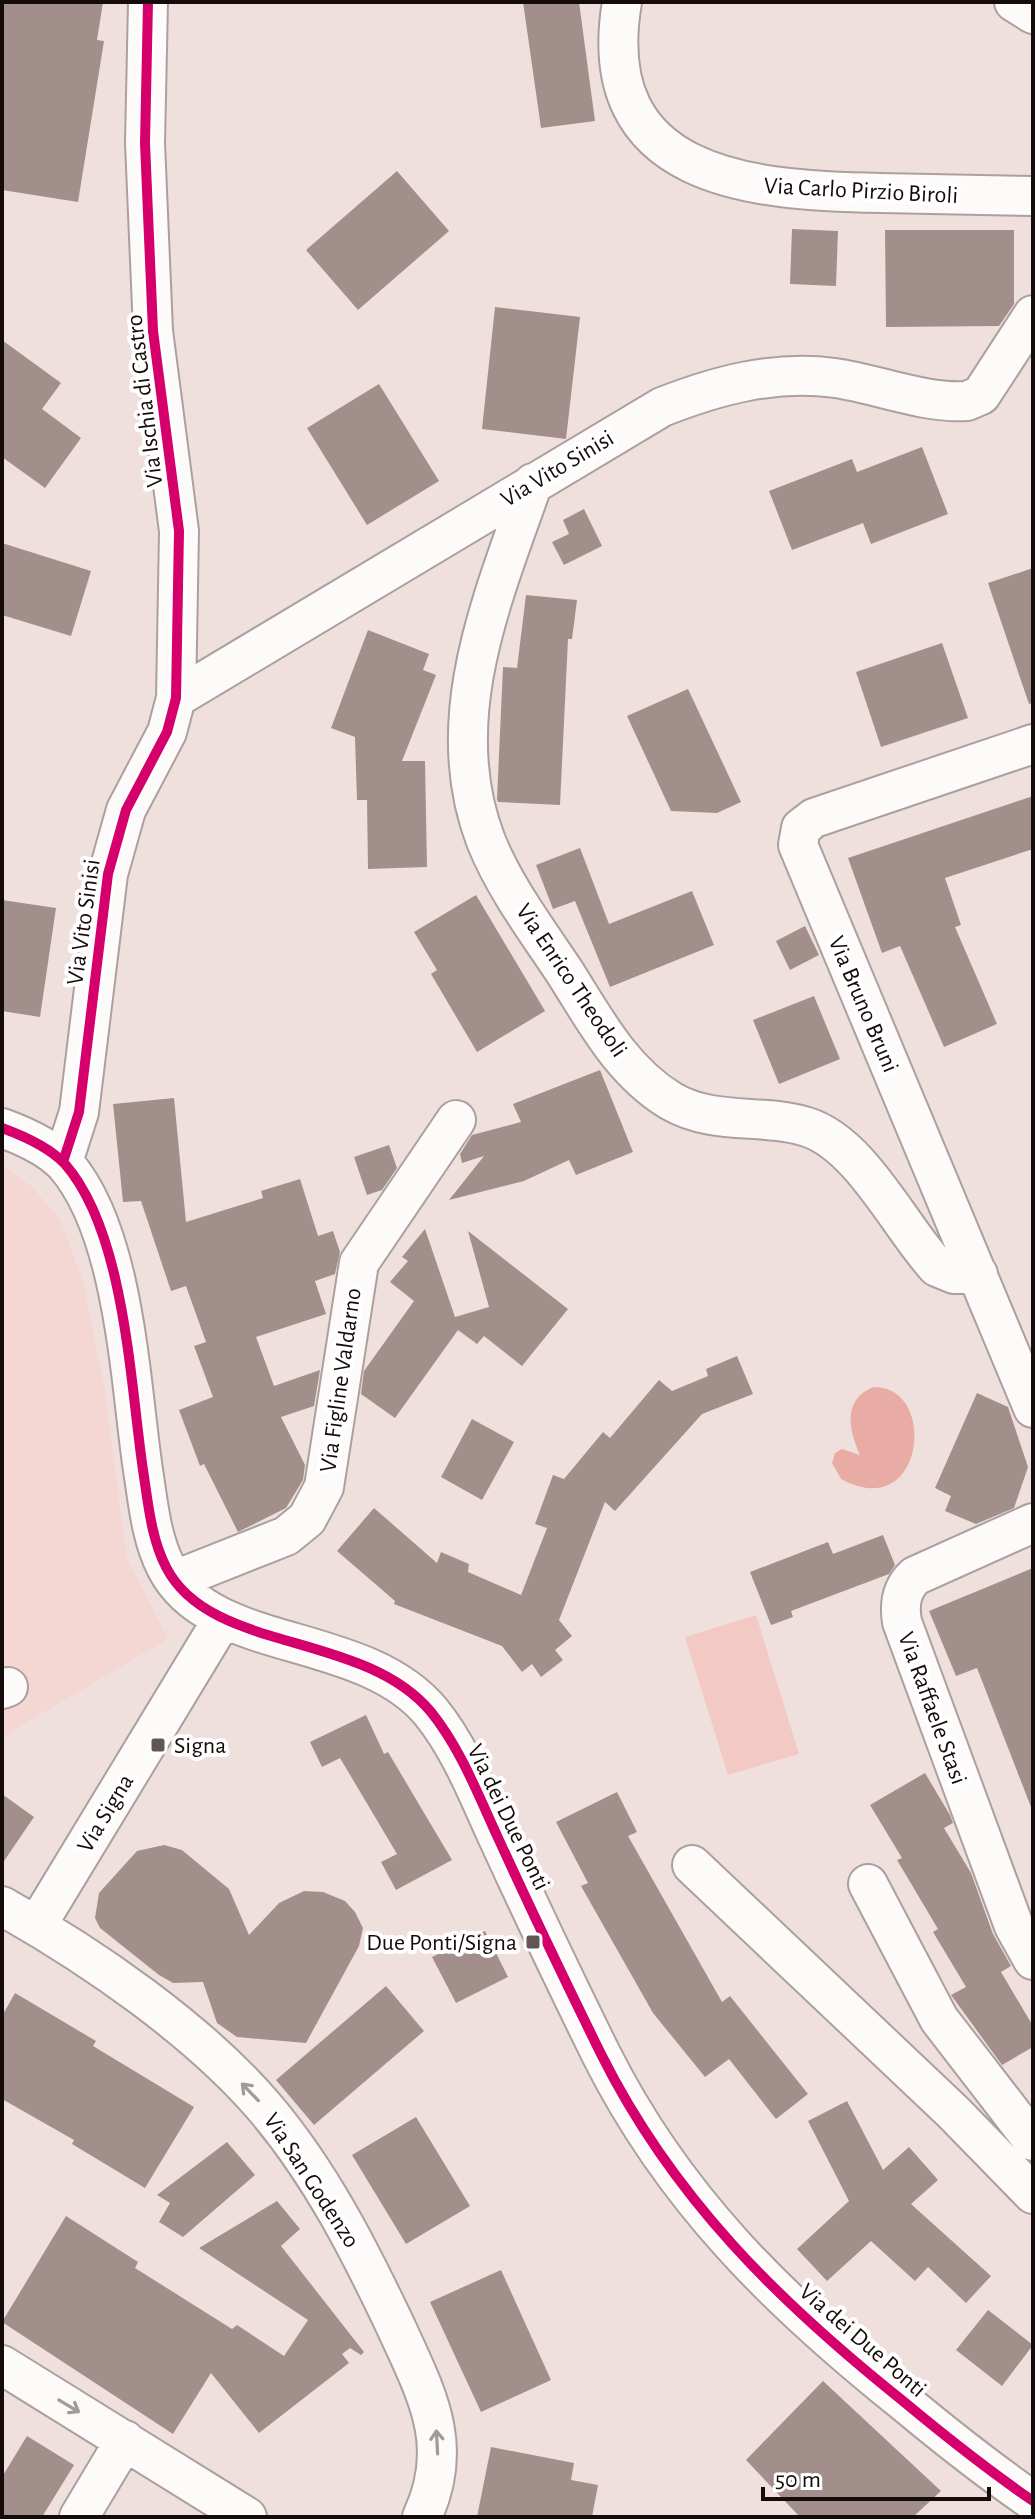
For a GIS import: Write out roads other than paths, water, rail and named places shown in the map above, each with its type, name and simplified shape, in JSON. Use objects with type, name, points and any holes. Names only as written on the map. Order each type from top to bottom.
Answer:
[{"type":"street","name":"Via Ischia di Castro","points":[[148,2],[145,143],[153,331],[179,531],[176,698]]},
{"type":"street","name":"Via Carlo Pirzio Biroli","points":[[622,2],[617,58],[629,98],[659,139],[701,169],[740,182],[800,192],[1033,196]]},
{"type":"street","points":[[1014,2],[1033,14]]},
{"type":"street","name":"Via Vito Sinisi","points":[[63,1162],[79,1112],[108,874],[115,841],[138,781],[167,732],[176,698],[662,407],[713,388],[764,378],[835,378],[950,401],[975,399],[1033,315]]},
{"type":"street","name":"Via Enrico Theodoli","points":[[533,483],[485,621],[468,709],[468,771],[473,799],[487,842],[508,885],[608,1040],[653,1088],[697,1113],[795,1124],[819,1132],[852,1158],[937,1267],[954,1274],[978,1274]]},
{"type":"street","name":"Via Bruno Bruni","points":[[1033,744],[820,815],[804,824],[798,838],[799,850],[1033,1408]]},
{"type":"street","name":"Via Figline Valdarno","points":[[175,1580],[286,1536],[314,1509],[328,1474],[359,1263],[456,1120]]},
{"type":"street","name":"Via dei Due Ponti","points":[[2,1128],[26,1138],[63,1162],[88,1206],[110,1264],[129,1358],[149,1508],[159,1550],[175,1580],[199,1605],[222,1620],[357,1661],[394,1680],[423,1702],[457,1752],[603,2057],[644,2134],[671,2174],[729,2243],[823,2334],[944,2435],[1033,2501]]},
{"type":"street","name":"Via Raffaele Stasi","points":[[1033,1523],[915,1576],[905,1589],[900,1605],[902,1622],[952,1762],[1014,1926],[1033,1960]]},
{"type":"street","name":"Via Signa","points":[[37,1925],[222,1620]]},
{"type":"street","points":[[692,1865],[953,2112],[1033,2194]]},
{"type":"street","points":[[868,1884],[939,2019],[1033,2141]]},
{"type":"street","name":"Via San Godenzo","points":[[2,1906],[37,1925],[148,2003],[220,2062],[273,2118],[328,2197],[365,2261],[433,2413],[437,2466],[422,2517]]},
{"type":"street","points":[[2,2365],[247,2517]]},
{"type":"street","points":[[79,2517],[125,2440]]},
{"type":"place","name":"Signa","points":[[158,1745]]},
{"type":"place","name":"Due Ponti/Signa","points":[[533,1942]]}]
